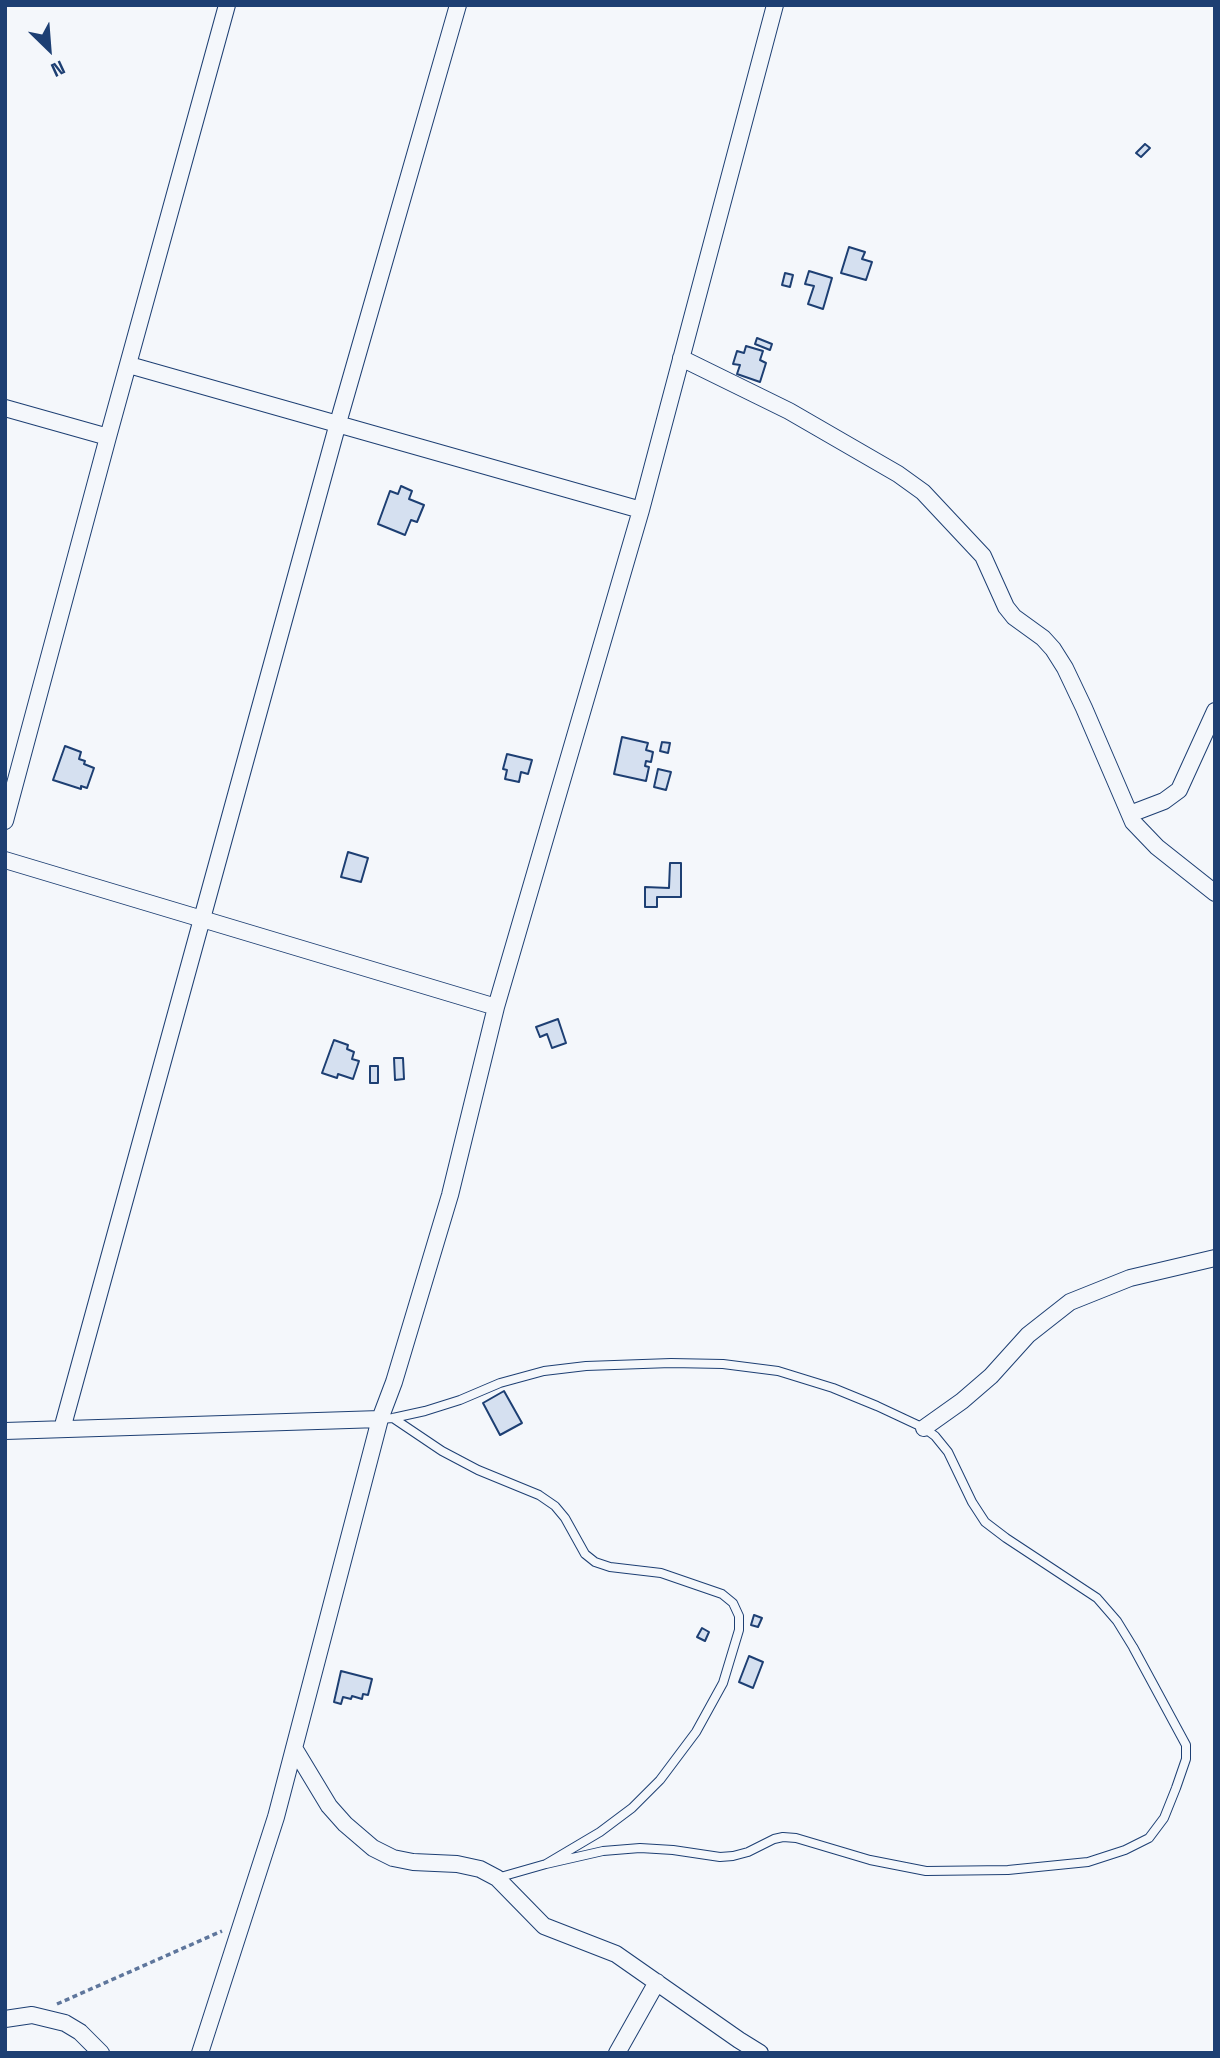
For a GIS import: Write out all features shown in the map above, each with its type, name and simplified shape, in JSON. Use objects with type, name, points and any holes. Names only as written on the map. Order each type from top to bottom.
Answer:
[{"type":"street","points":[[5,821],[227,5]]},
{"type":"street","points":[[62,1429],[338,423],[458,5]]},
{"type":"street","points":[[200,2053],[276,1817],[387,1419],[394,1382],[450,1195],[496,1007],[641,510],[775,5]]},
{"type":"street","points":[[681,358],[812,424],[898,474],[923,492],[983,556],[1006,607],[1014,617],[1043,638],[1053,649],[1084,708],[1133,822],[1157,847],[1215,893]]},
{"type":"street","points":[[129,365],[641,510]]},
{"type":"street","points":[[5,408],[108,437]]},
{"type":"street","points":[[1130,814],[1164,801],[1179,790],[1215,711]]},
{"type":"street","points":[[5,860],[496,1007]]},
{"type":"street","points":[[923,1428],[962,1401],[991,1376],[1028,1335],[1070,1302],[1130,1278],[1215,1258]]},
{"type":"street","points":[[5,1431],[387,1419]]},
{"type":"street","points":[[294,1748],[329,1806],[373,1848],[393,1858],[457,1864],[480,1869],[497,1878],[544,1926],[617,1954],[760,2053]]},
{"type":"street","points":[[617,2053],[657,1982]]},
{"type":"street","points":[[5,2019],[32,2015],[65,2023],[80,2032],[102,2053]]},
{"type":"lane","points":[[387,1419],[460,1400],[500,1383],[544,1371],[598,1366],[723,1364],[778,1371],[833,1388],[877,1406],[935,1436],[948,1452],[972,1502],[985,1522],[1097,1598],[1117,1621],[1133,1647],[1186,1745],[1186,1759],[1176,1788],[1164,1818],[1149,1838],[1125,1850],[1088,1862],[1008,1870],[926,1871],[870,1860],[796,1838],[783,1837],[733,1856],[720,1857],[640,1848],[603,1851],[497,1878]]},
{"type":"lane","points":[[387,1419],[478,1470],[539,1495],[555,1506],[565,1518],[585,1554],[595,1562],[610,1567],[661,1573],[722,1594],[733,1603],[739,1616],[738,1630],[723,1684],[696,1732],[660,1780],[632,1808],[600,1832],[545,1864]]},
{"type":"path","points":[[32,2015],[242,1922]]},
{"type":"building","points":[[1145,144],[1150,148],[1141,157],[1136,153]]},
{"type":"building","points":[[849,247],[865,252],[862,259],[872,262],[866,280],[841,273]]},
{"type":"building","points":[[809,271],[832,278],[823,309],[808,304],[814,286],[805,284]]},
{"type":"building","points":[[785,273],[793,275],[790,287],[782,285]]},
{"type":"building","points":[[757,338],[772,344],[770,350],[755,344]]},
{"type":"building","points":[[746,346],[763,351],[760,360],[766,363],[760,382],[737,374],[740,365],[733,364],[737,351],[744,353]]},
{"type":"building","points":[[401,486],[412,491],[409,499],[424,505],[417,522],[411,520],[405,535],[378,524],[390,491],[398,494]]},
{"type":"building","points":[[622,737],[648,743],[646,750],[653,752],[651,762],[646,761],[645,766],[649,767],[646,781],[614,774]]},
{"type":"building","points":[[662,742],[670,743],[668,753],[660,751]]},
{"type":"building","points":[[65,746],[81,752],[79,759],[94,768],[87,788],[81,786],[81,789],[53,780]]},
{"type":"building","points":[[507,754],[532,760],[528,774],[521,772],[519,782],[505,779],[507,770],[503,769]]},
{"type":"building","points":[[658,769],[671,772],[666,790],[654,787]]},
{"type":"building","points":[[348,852],[368,858],[361,882],[341,877]]},
{"type":"building","points":[[670,863],[681,863],[681,897],[657,897],[657,907],[645,907],[645,887],[669,888]]},
{"type":"building","points":[[558,1019],[566,1043],[552,1048],[547,1034],[540,1037],[536,1027]]},
{"type":"building","points":[[334,1040],[348,1045],[347,1049],[354,1052],[352,1059],[359,1061],[353,1079],[322,1073]]},
{"type":"building","points":[[394,1058],[403,1058],[404,1079],[395,1080]]},
{"type":"building","points":[[370,1066],[378,1066],[378,1083],[370,1083]]},
{"type":"building","points":[[504,1391],[522,1423],[500,1435],[483,1403]]},
{"type":"building","points":[[754,1615],[762,1618],[758,1627],[751,1625]]},
{"type":"building","points":[[702,1628],[709,1632],[705,1641],[697,1637]]},
{"type":"building","points":[[749,1656],[763,1662],[753,1688],[739,1682]]},
{"type":"building","points":[[341,1671],[372,1679],[368,1695],[363,1694],[362,1699],[343,1697],[341,1704],[334,1702]]}]
